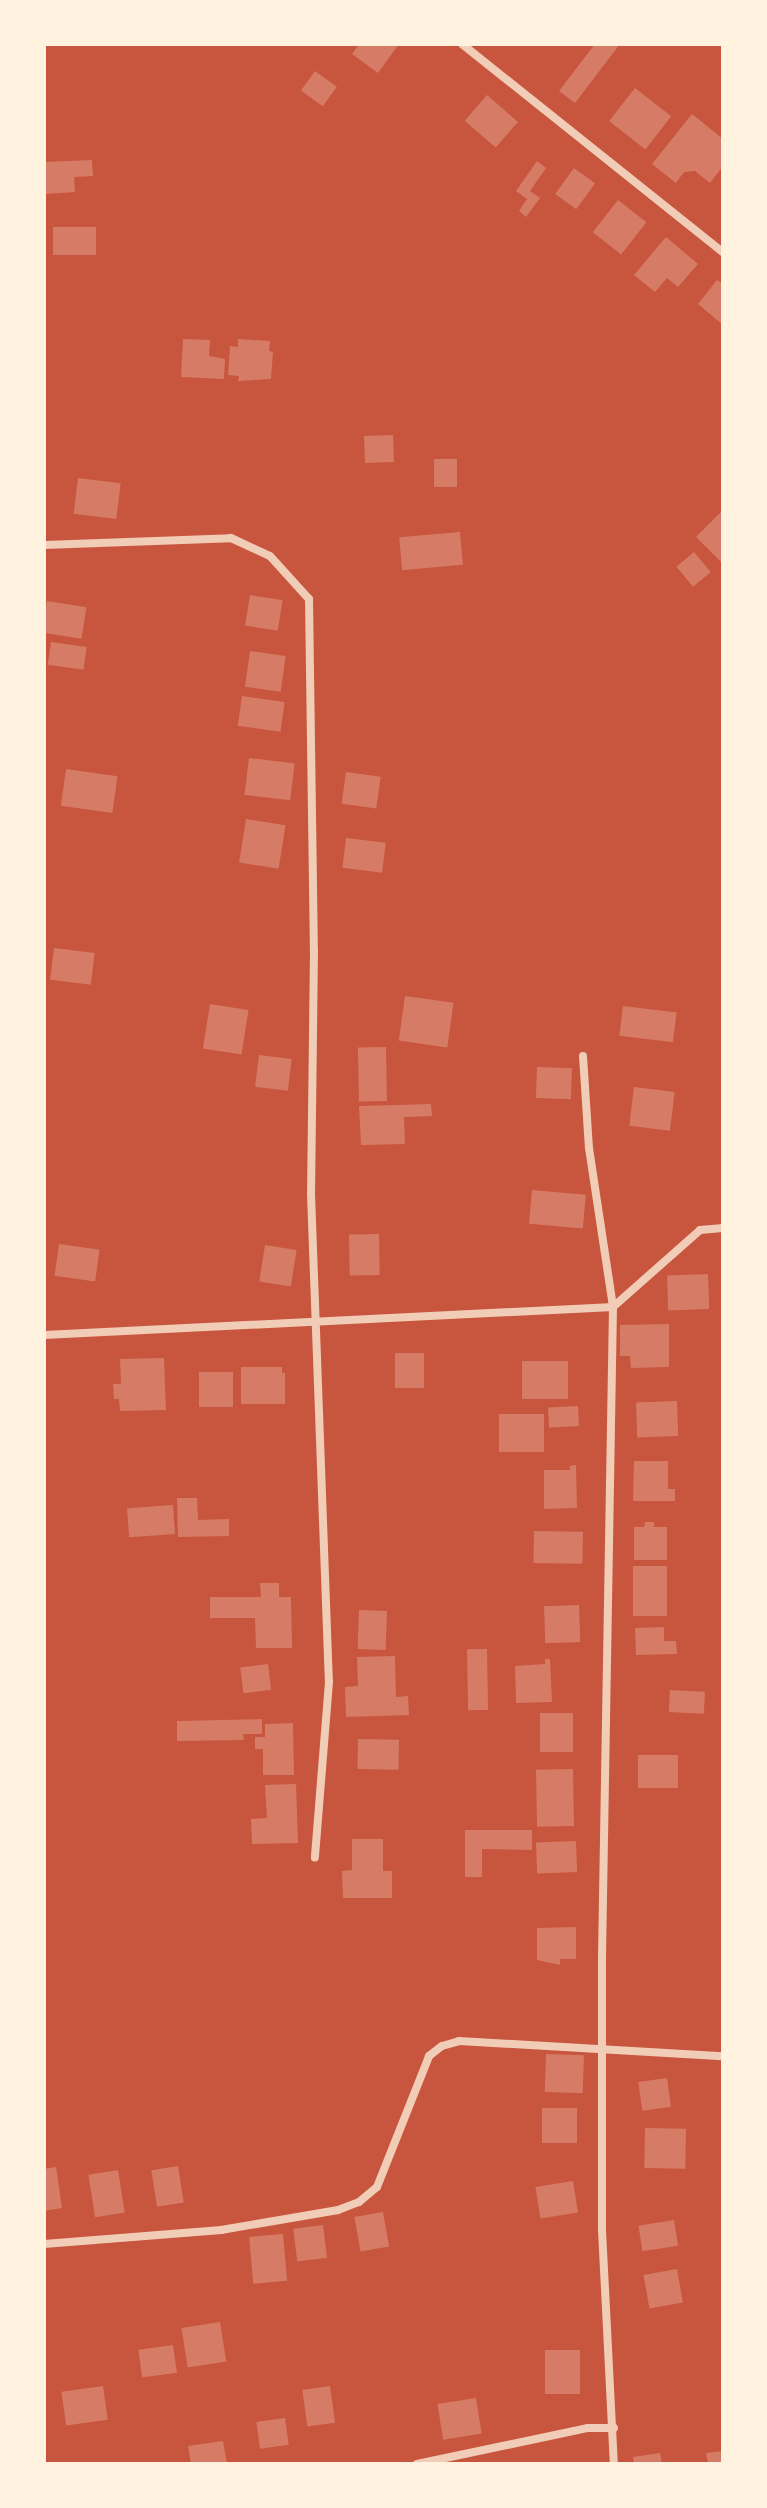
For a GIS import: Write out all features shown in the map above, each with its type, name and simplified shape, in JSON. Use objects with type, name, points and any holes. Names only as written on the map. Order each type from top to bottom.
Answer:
[{"type":"street","points":[[462,44],[723,252]]},
{"type":"street","points":[[44,545],[231,538],[270,556],[309,599],[314,951],[311,1194],[329,1682],[315,1857]]},
{"type":"street","points":[[583,1056],[589,1148],[613,1307],[602,1959],[605,2052],[602,2230],[614,2464]]},
{"type":"street","points":[[44,1335],[613,1307],[700,1230],[723,1228]]},
{"type":"street","points":[[44,2244],[221,2230],[338,2210],[359,2202],[377,2187],[429,2056],[442,2046],[459,2041],[605,2052],[723,2056]]},
{"type":"street","points":[[417,2464],[588,2428],[614,2428]]},
{"type":"building","points":[[359,44],[399,44],[378,73],[352,54]]},
{"type":"building","points":[[595,44],[620,44],[575,103],[559,91]]},
{"type":"building","points":[[315,71],[337,87],[323,106],[301,90]]},
{"type":"building","points":[[635,88],[671,116],[645,149],[609,121]]},
{"type":"building","points":[[487,95],[518,122],[496,148],[465,121]]},
{"type":"building","points":[[692,114],[723,139],[723,166],[710,183],[695,171],[684,172],[676,183],[652,164]]},
{"type":"building","points":[[92,160],[93,176],[74,177],[75,192],[44,194],[44,162]]},
{"type":"building","points":[[537,161],[546,168],[530,191],[540,198],[526,217],[519,211],[527,199],[516,191]]},
{"type":"building","points":[[574,168],[595,183],[576,209],[555,194]]},
{"type":"building","points":[[618,200],[646,222],[621,254],[593,232]]},
{"type":"building","points":[[53,227],[96,227],[96,255],[53,255]]},
{"type":"building","points":[[666,237],[698,264],[678,287],[667,278],[655,292],[634,275]]},
{"type":"building","points":[[717,280],[723,284],[723,325],[698,304]]},
{"type":"building","points":[[183,339],[210,340],[209,356],[225,359],[224,379],[181,377]]},
{"type":"building","points":[[238,339],[270,341],[269,351],[273,352],[271,379],[238,381],[239,376],[228,375],[230,346],[238,347]]},
{"type":"building","points":[[393,435],[394,462],[365,463],[364,436]]},
{"type":"building","points":[[434,459],[457,459],[457,487],[434,487]]},
{"type":"building","points":[[78,478],[121,483],[116,519],[74,514]]},
{"type":"building","points":[[723,510],[723,561],[721,562],[696,537]]},
{"type":"building","points":[[460,532],[463,565],[402,570],[399,537]]},
{"type":"building","points":[[694,552],[711,572],[693,587],[676,567]]},
{"type":"building","points":[[250,595],[283,600],[278,631],[245,626]]},
{"type":"building","points":[[47,601],[87,607],[82,639],[44,633]]},
{"type":"building","points":[[51,642],[87,647],[83,670],[48,665]]},
{"type":"building","points":[[250,651],[286,656],[281,692],[245,687]]},
{"type":"building","points":[[242,696],[285,702],[280,732],[238,726]]},
{"type":"building","points":[[249,758],[295,764],[290,800],[244,795]]},
{"type":"building","points":[[66,769],[117,776],[112,813],[61,806]]},
{"type":"building","points":[[346,772],[381,777],[376,809],[342,804]]},
{"type":"building","points":[[246,819],[286,825],[279,869],[239,862]]},
{"type":"building","points":[[346,838],[386,843],[382,873],[342,868]]},
{"type":"building","points":[[54,948],[95,953],[91,985],[50,980]]},
{"type":"building","points":[[405,996],[454,1003],[447,1047],[399,1041]]},
{"type":"building","points":[[210,1004],[249,1010],[241,1055],[203,1048]]},
{"type":"building","points":[[623,1006],[677,1013],[673,1042],[619,1036]]},
{"type":"building","points":[[358,1047],[386,1047],[387,1101],[359,1101]]},
{"type":"building","points":[[259,1055],[292,1059],[288,1091],[255,1087]]},
{"type":"building","points":[[537,1067],[572,1068],[571,1099],[536,1098]]},
{"type":"building","points":[[634,1087],[675,1092],[670,1131],[629,1126]]},
{"type":"building","points":[[431,1104],[432,1116],[404,1117],[405,1144],[361,1145],[359,1106]]},
{"type":"building","points":[[532,1190],[586,1195],[583,1229],[529,1224]]},
{"type":"building","points":[[379,1234],[380,1275],[350,1276],[349,1235]]},
{"type":"building","points":[[59,1244],[100,1250],[95,1281],[55,1276]]},
{"type":"building","points":[[265,1245],[297,1250],[291,1287],[259,1282]]},
{"type":"building","points":[[708,1274],[709,1309],[668,1310],[667,1275]]},
{"type":"building","points":[[669,1324],[669,1367],[631,1368],[630,1356],[620,1356],[620,1325]]},
{"type":"building","points":[[395,1353],[424,1353],[424,1388],[395,1388]]},
{"type":"building","points":[[164,1358],[166,1410],[120,1411],[119,1399],[114,1399],[113,1384],[121,1384],[120,1359]]},
{"type":"building","points":[[522,1361],[568,1361],[568,1399],[522,1399]]},
{"type":"building","points":[[241,1367],[282,1367],[282,1373],[285,1373],[285,1404],[241,1404]]},
{"type":"building","points":[[199,1372],[233,1372],[233,1407],[199,1407]]},
{"type":"building","points":[[677,1401],[678,1436],[637,1437],[636,1402]]},
{"type":"building","points":[[578,1406],[579,1426],[549,1428],[548,1408]]},
{"type":"building","points":[[499,1414],[544,1414],[544,1452],[499,1452]]},
{"type":"building","points":[[634,1461],[668,1461],[668,1489],[675,1489],[675,1501],[633,1501]]},
{"type":"building","points":[[576,1465],[577,1508],[544,1509],[544,1470],[570,1470],[570,1466]]},
{"type":"building","points":[[177,1498],[197,1498],[198,1520],[229,1519],[229,1536],[178,1537]]},
{"type":"building","points":[[173,1505],[175,1534],[129,1537],[127,1508]]},
{"type":"building","points":[[645,1522],[654,1522],[654,1527],[667,1527],[667,1560],[634,1560],[634,1527],[644,1527]]},
{"type":"building","points":[[534,1531],[583,1532],[582,1564],[533,1563]]},
{"type":"building","points":[[633,1566],[667,1566],[667,1616],[633,1616]]},
{"type":"building","points":[[260,1583],[279,1583],[279,1597],[291,1597],[292,1648],[256,1648],[255,1618],[210,1618],[210,1597],[261,1597]]},
{"type":"building","points":[[579,1605],[580,1642],[545,1643],[544,1606]]},
{"type":"building","points":[[359,1610],[387,1611],[386,1650],[358,1649]]},
{"type":"building","points":[[664,1627],[664,1641],[676,1641],[677,1654],[636,1655],[635,1628]]},
{"type":"building","points":[[467,1649],[487,1649],[488,1710],[468,1710]]},
{"type":"building","points":[[395,1656],[396,1697],[408,1696],[409,1715],[346,1717],[345,1687],[358,1686],[357,1657]]},
{"type":"building","points":[[545,1659],[550,1659],[552,1702],[516,1703],[515,1666],[545,1664]]},
{"type":"building","points":[[268,1664],[271,1690],[243,1693],[240,1667]]},
{"type":"building","points":[[670,1690],[705,1692],[704,1714],[669,1712]]},
{"type":"building","points":[[540,1713],[573,1713],[573,1752],[540,1752]]},
{"type":"building","points":[[262,1719],[262,1734],[243,1734],[244,1740],[177,1741],[177,1721]]},
{"type":"building","points":[[293,1723],[294,1775],[263,1775],[263,1749],[255,1749],[255,1737],[265,1737],[265,1724]]},
{"type":"building","points":[[358,1739],[399,1740],[398,1770],[357,1769]]},
{"type":"building","points":[[638,1755],[678,1755],[678,1788],[638,1788]]},
{"type":"building","points":[[573,1769],[574,1826],[537,1827],[536,1770]]},
{"type":"building","points":[[296,1784],[298,1843],[252,1844],[251,1819],[267,1818],[265,1785]]},
{"type":"building","points":[[465,1830],[532,1830],[532,1850],[482,1849],[482,1877],[465,1877]]},
{"type":"building","points":[[352,1839],[383,1839],[383,1871],[392,1871],[392,1898],[343,1898],[342,1871],[352,1870]]},
{"type":"building","points":[[576,1841],[577,1872],[537,1873],[536,1842]]},
{"type":"building","points":[[576,1927],[576,1959],[560,1959],[560,1965],[537,1960],[537,1928]]},
{"type":"building","points":[[546,2054],[584,2055],[583,2093],[545,2092]]},
{"type":"building","points":[[667,2078],[671,2107],[642,2111],[638,2082]]},
{"type":"building","points":[[542,2108],[577,2108],[577,2143],[542,2143]]},
{"type":"building","points":[[645,2128],[686,2129],[685,2169],[644,2168]]},
{"type":"building","points":[[178,2166],[184,2203],[157,2207],[151,2170]]},
{"type":"building","points":[[56,2167],[62,2208],[44,2211],[44,2169]]},
{"type":"building","points":[[118,2170],[125,2212],[95,2217],[88,2175]]},
{"type":"building","points":[[573,2181],[578,2213],[540,2219],[535,2187]]},
{"type":"building","points":[[383,2212],[389,2246],[361,2252],[354,2217]]},
{"type":"building","points":[[674,2220],[678,2246],[643,2251],[638,2226]]},
{"type":"building","points":[[323,2225],[327,2258],[297,2261],[293,2229]]},
{"type":"building","points":[[283,2234],[287,2281],[253,2284],[249,2237]]},
{"type":"building","points":[[677,2269],[683,2302],[649,2308],[644,2275]]},
{"type":"building","points":[[220,2322],[226,2362],[188,2368],[181,2328]]},
{"type":"building","points":[[173,2345],[177,2373],[142,2378],[138,2350]]},
{"type":"building","points":[[545,2350],[580,2350],[580,2394],[545,2394]]},
{"type":"building","points":[[103,2386],[108,2420],[66,2426],[61,2392]]},
{"type":"building","points":[[330,2386],[335,2423],[307,2427],[302,2390]]},
{"type":"building","points":[[476,2398],[482,2434],[443,2440],[437,2404]]},
{"type":"building","points":[[285,2418],[289,2445],[260,2449],[256,2422]]},
{"type":"building","points":[[223,2441],[227,2464],[191,2464],[188,2446]]},
{"type":"building","points":[[723,2451],[723,2464],[708,2464],[706,2453]]},
{"type":"building","points":[[660,2453],[662,2464],[634,2464],[633,2457]]}]
